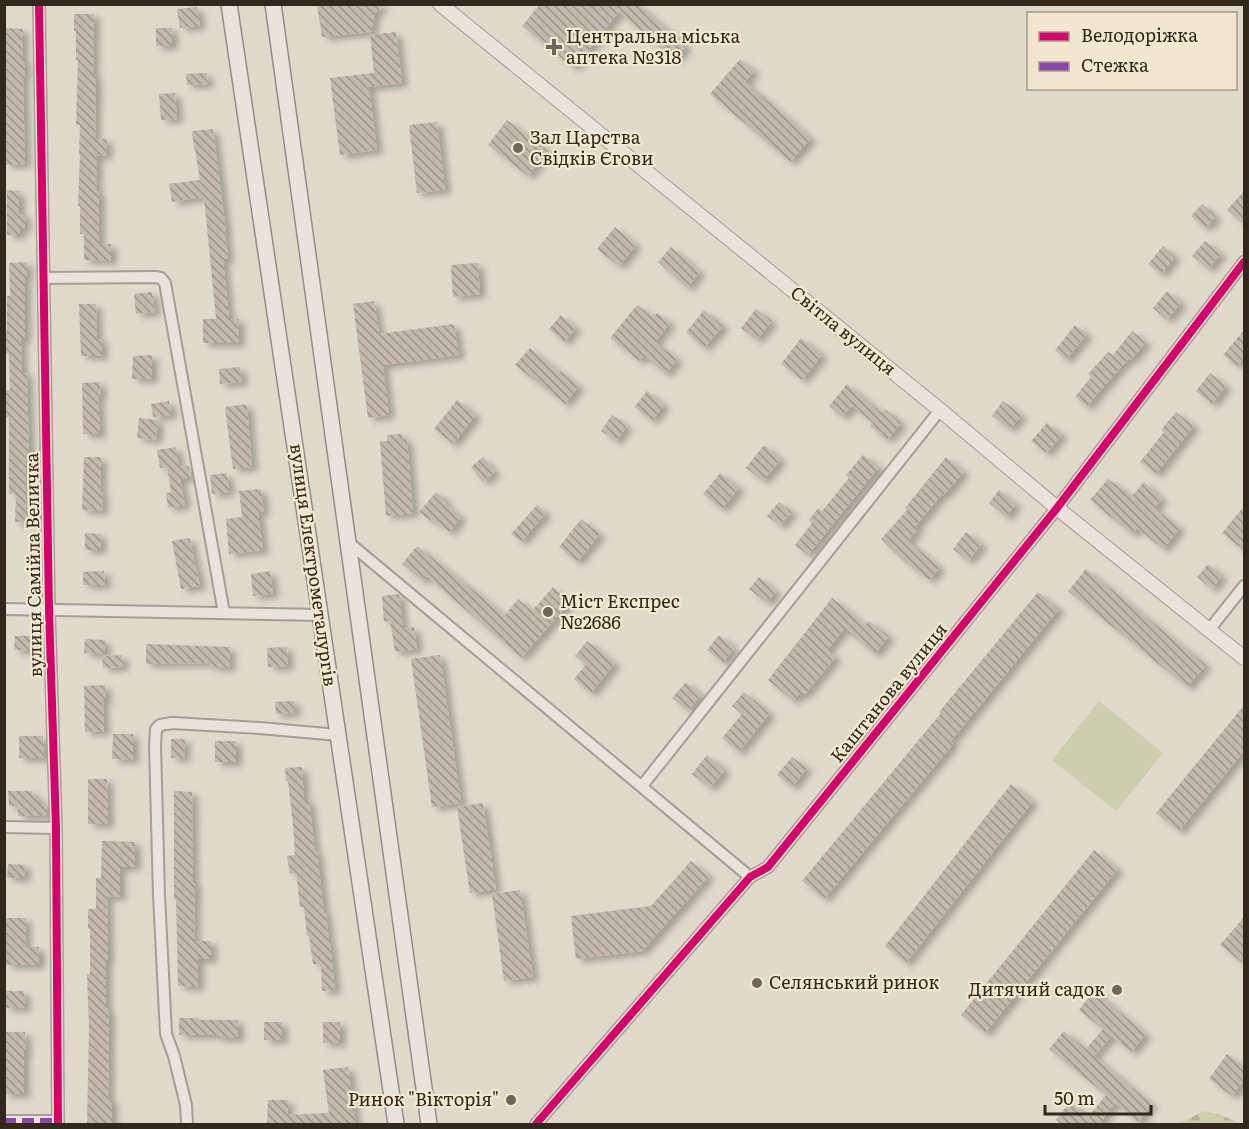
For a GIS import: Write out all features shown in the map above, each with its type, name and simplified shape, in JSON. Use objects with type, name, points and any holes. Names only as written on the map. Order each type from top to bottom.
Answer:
[{"type":"main road","name":"вулиця Електрометалургів","points":[[229,4],[396,1125]]},
{"type":"main road","name":"вулиця Електрометалургів","points":[[273,4],[429,1125]]},
{"type":"street","name":"вулиця Самійла Величка","points":[[39,4],[56,828],[58,1123]]},
{"type":"street","name":"Світла вулиця","points":[[440,4],[940,410],[1057,508],[1245,658]]},
{"type":"street","name":"Каштанова вулиця","points":[[536,1125],[750,877],[768,867],[1057,508],[1245,262]]},
{"type":"street","points":[[44,278],[155,277],[161,278],[165,283],[224,614]]},
{"type":"street","points":[[642,786],[940,410]]},
{"type":"street","points":[[348,542],[750,877]]},
{"type":"street","points":[[1209,630],[1245,586]]},
{"type":"street","points":[[4,609],[320,615]]},
{"type":"street","points":[[187,1125],[186,1105],[166,1034],[159,895],[156,729],[160,725],[172,723],[338,735]]},
{"type":"street","points":[[4,827],[56,828]]},
{"type":"street","points":[[4,1121],[58,1123]]},
{"type":"green space","points":[[1099,701],[1163,753],[1116,811],[1052,760]]},
{"type":"green space","points":[[1204,1111],[1222,1115],[1240,1124],[1178,1124]]},
{"type":"building","points":[[317,4],[385,4],[375,13],[371,32],[322,37]]},
{"type":"building","points":[[540,4],[637,4],[686,46],[675,60],[619,12],[574,68],[522,26]]},
{"type":"building","points":[[197,7],[200,26],[180,28],[177,9]]},
{"type":"building","points":[[74,14],[94,14],[95,139],[107,139],[106,156],[97,155],[96,191],[99,191],[99,244],[111,244],[111,261],[84,260],[84,234],[80,234],[80,206],[78,206],[80,125],[76,125],[78,60],[76,60]]},
{"type":"building","points":[[4,28],[23,29],[25,164],[5,165]]},
{"type":"building","points":[[156,28],[172,28],[172,46],[156,46]]},
{"type":"building","points":[[396,32],[402,83],[369,87],[377,150],[340,155],[330,78],[374,73],[370,35]]},
{"type":"building","points":[[740,59],[754,71],[745,82],[811,138],[790,162],[710,94]]},
{"type":"building","points":[[207,73],[208,84],[187,85],[186,74]]},
{"type":"building","points":[[175,93],[177,119],[161,120],[159,94]]},
{"type":"building","name":"Зал Царства Свідків Єгови","points":[[507,120],[548,151],[528,176],[488,145]]},
{"type":"building","points":[[437,122],[445,190],[417,193],[409,125]]},
{"type":"building","points":[[213,129],[226,231],[228,259],[223,259],[229,319],[239,319],[239,343],[203,343],[203,319],[216,319],[203,197],[172,202],[169,184],[200,180],[192,131]]},
{"type":"building","points":[[7,190],[19,191],[19,214],[25,214],[25,228],[20,228],[20,235],[7,235]]},
{"type":"building","points":[[1245,190],[1245,225],[1227,210]]},
{"type":"building","points":[[1202,204],[1216,216],[1206,228],[1191,216]]},
{"type":"building","points":[[615,227],[636,245],[619,266],[597,249]]},
{"type":"building","points":[[1205,241],[1221,254],[1208,269],[1192,256]]},
{"type":"building","points":[[1163,246],[1175,257],[1161,274],[1148,264]]},
{"type":"building","points":[[671,247],[700,272],[687,288],[658,262]]},
{"type":"building","points":[[27,262],[25,339],[21,339],[22,373],[27,373],[29,458],[26,458],[26,506],[39,506],[38,523],[15,522],[16,494],[9,494],[9,418],[6,418],[6,409],[4,409],[4,390],[10,390],[9,353],[4,353],[4,332],[7,332],[7,296],[10,296],[9,263]]},
{"type":"building","points":[[478,263],[480,294],[453,297],[451,265]]},
{"type":"building","points":[[1167,291],[1181,303],[1167,320],[1153,308]]},
{"type":"building","points":[[152,292],[155,312],[136,314],[134,294]]},
{"type":"building","points":[[374,301],[379,334],[454,324],[459,355],[383,365],[389,415],[368,418],[353,304]]},
{"type":"building","points":[[79,304],[96,304],[97,339],[102,339],[102,356],[81,356]]},
{"type":"building","points":[[637,305],[653,317],[657,313],[670,323],[655,342],[677,359],[666,374],[644,356],[639,361],[610,338]]},
{"type":"building","points":[[756,309],[772,321],[757,340],[741,328]]},
{"type":"building","points":[[704,310],[723,326],[704,348],[686,332]]},
{"type":"building","points":[[561,315],[576,328],[564,342],[549,329]]},
{"type":"building","points":[[1075,325],[1087,334],[1066,360],[1055,350]]},
{"type":"building","points":[[1245,329],[1245,357],[1237,366],[1223,355]]},
{"type":"building","points":[[1132,331],[1146,342],[1131,360],[1129,358],[1087,407],[1075,397],[1091,377],[1088,374],[1108,352],[1113,355]]},
{"type":"building","points":[[801,338],[822,355],[802,380],[781,364]]},
{"type":"building","points":[[530,348],[579,386],[565,404],[515,365]]},
{"type":"building","points":[[152,355],[152,379],[132,379],[133,356]]},
{"type":"building","points":[[240,367],[242,382],[220,384],[219,369]]},
{"type":"building","points":[[1210,373],[1226,386],[1212,404],[1196,391]]},
{"type":"building","points":[[100,382],[101,395],[98,395],[100,434],[83,434],[82,383]]},
{"type":"building","points":[[847,384],[882,413],[885,409],[901,423],[887,440],[870,426],[873,423],[852,406],[842,417],[829,406]]},
{"type":"building","points":[[647,391],[664,405],[652,421],[634,407]]},
{"type":"building","points":[[457,400],[476,415],[453,444],[434,429]]},
{"type":"building","points":[[169,401],[171,415],[153,417],[151,404]]},
{"type":"building","points":[[1003,401],[1022,415],[1010,429],[992,416]]},
{"type":"building","points":[[247,404],[252,467],[233,469],[225,407]]},
{"type":"building","points":[[1176,412],[1194,426],[1156,474],[1140,462],[1164,432],[1161,430]]},
{"type":"building","points":[[612,415],[627,426],[616,441],[601,431]]},
{"type":"building","points":[[139,418],[158,420],[156,440],[137,438]]},
{"type":"building","points":[[1047,423],[1062,435],[1046,453],[1031,441]]},
{"type":"building","points":[[402,434],[402,439],[407,439],[413,513],[386,516],[380,441],[387,441],[387,435]]},
{"type":"building","points":[[764,445],[781,459],[763,481],[746,468]]},
{"type":"building","points":[[176,447],[179,467],[189,466],[191,477],[180,479],[185,505],[168,508],[166,493],[171,492],[167,467],[160,468],[157,450]]},
{"type":"building","points":[[863,455],[879,467],[808,555],[795,545],[812,523],[809,520],[818,508],[822,511],[849,478],[846,475]]},
{"type":"building","points":[[84,457],[101,457],[102,511],[82,510]]},
{"type":"building","points":[[483,457],[495,472],[483,482],[471,467]]},
{"type":"building","points":[[946,457],[964,472],[915,527],[917,530],[908,541],[940,567],[929,580],[905,562],[881,539],[907,510],[905,508]]},
{"type":"building","points":[[227,473],[229,492],[212,494],[210,475]]},
{"type":"building","points":[[720,473],[739,488],[722,509],[703,494]]},
{"type":"building","points":[[1108,479],[1132,496],[1144,482],[1162,499],[1154,508],[1180,528],[1163,549],[1137,528],[1132,534],[1090,500]]},
{"type":"building","points":[[261,489],[264,511],[258,512],[263,550],[229,554],[226,519],[242,517],[239,491]]},
{"type":"building","points":[[999,490],[1016,504],[1006,517],[989,503]]},
{"type":"building","points":[[436,492],[461,517],[449,532],[419,512]]},
{"type":"building","points":[[779,502],[792,512],[780,526],[767,516]]},
{"type":"building","points":[[537,505],[546,513],[521,542],[511,534]]},
{"type":"building","points":[[1245,505],[1245,551],[1222,533]]},
{"type":"building","points":[[581,519],[600,534],[577,562],[559,547]]},
{"type":"building","points":[[966,532],[982,544],[968,561],[953,549]]},
{"type":"building","points":[[85,533],[101,534],[100,550],[85,550]]},
{"type":"building","points":[[190,538],[200,586],[181,589],[172,541]]},
{"type":"building","points":[[417,546],[505,615],[518,599],[532,611],[553,587],[570,602],[521,658],[427,576],[423,581],[402,564]]},
{"type":"building","points":[[1208,564],[1222,576],[1212,589],[1197,577]]},
{"type":"building","points":[[1086,569],[1206,665],[1187,687],[1068,591]]},
{"type":"building","points":[[104,571],[105,585],[83,585],[83,572]]},
{"type":"building","points":[[270,571],[273,594],[253,596],[251,574]]},
{"type":"building","points":[[759,577],[776,591],[767,603],[749,589]]},
{"type":"building","points":[[1038,592],[1059,609],[950,742],[953,744],[824,899],[802,881]]},
{"type":"building","points":[[399,594],[403,629],[414,627],[417,649],[395,652],[390,621],[384,622],[382,596]]},
{"type":"building","points":[[832,598],[865,625],[869,621],[889,636],[875,654],[844,629],[827,650],[836,657],[805,694],[800,694],[793,701],[768,680]]},
{"type":"building","points":[[719,635],[734,648],[723,663],[707,650]]},
{"type":"building","points":[[15,636],[35,636],[35,651],[14,650]]},
{"type":"building","points":[[85,639],[105,640],[105,654],[84,653]]},
{"type":"building","points":[[587,641],[615,663],[591,693],[574,679],[586,664],[575,656]]},
{"type":"building","points":[[146,644],[230,647],[229,668],[209,666],[209,663],[146,664]]},
{"type":"building","points":[[287,647],[288,666],[268,667],[267,648]]},
{"type":"building","points":[[122,655],[123,667],[103,668],[102,656]]},
{"type":"building","points":[[440,655],[461,803],[432,807],[411,659]]},
{"type":"building","points":[[686,682],[701,695],[688,711],[672,698]]},
{"type":"building","points":[[105,685],[104,731],[85,732],[84,686]]},
{"type":"building","points":[[744,692],[770,713],[739,752],[722,738],[742,714],[732,706]]},
{"type":"building","points":[[294,701],[294,713],[276,714],[275,702]]},
{"type":"building","points":[[1245,704],[1245,750],[1179,831],[1156,813]]},
{"type":"building","points":[[113,734],[133,734],[133,760],[112,759]]},
{"type":"building","points":[[19,736],[43,736],[44,758],[19,758]]},
{"type":"building","points":[[171,739],[185,739],[184,758],[171,758]]},
{"type":"building","points":[[215,741],[236,741],[236,762],[215,762]]},
{"type":"building","points":[[707,755],[725,770],[710,788],[692,774]]},
{"type":"building","points":[[792,757],[807,768],[792,787],[777,775]]},
{"type":"building","points":[[302,767],[304,800],[309,800],[335,990],[322,991],[321,964],[313,964],[304,907],[300,907],[296,873],[290,874],[287,856],[295,855],[285,768]]},
{"type":"building","points":[[88,779],[107,779],[108,824],[88,824]]},
{"type":"building","points":[[1011,784],[1033,801],[906,963],[885,946]]},
{"type":"building","points":[[8,791],[32,791],[32,796],[39,796],[39,804],[47,804],[47,816],[18,816],[18,806],[9,806]]},
{"type":"building","points":[[174,791],[192,792],[194,941],[211,941],[211,959],[198,959],[198,987],[178,986],[176,899],[174,899]]},
{"type":"building","points":[[483,803],[496,889],[470,893],[457,807]]},
{"type":"building","points":[[102,841],[135,842],[135,867],[120,867],[120,897],[107,896],[106,1008],[109,1009],[108,1099],[112,1099],[112,1125],[87,1125],[89,1028],[87,974],[90,974],[88,909],[96,909],[96,878],[101,878]]},
{"type":"building","points":[[1094,850],[1118,869],[985,1033],[961,1015]]},
{"type":"building","points":[[691,861],[709,876],[642,951],[576,959],[571,916],[651,906]]},
{"type":"building","points":[[8,864],[25,865],[24,878],[7,878]]},
{"type":"building","points":[[520,890],[533,977],[504,981],[492,894]]},
{"type":"building","points":[[1245,916],[1245,965],[1220,945]]},
{"type":"building","points":[[6,918],[26,918],[25,947],[39,947],[39,965],[6,965]]},
{"type":"building","points":[[5,991],[24,991],[25,1008],[5,1008]]},
{"type":"building","points":[[1094,991],[1146,1034],[1131,1052],[1111,1036],[1094,1056],[1152,1104],[1138,1122],[1115,1103],[1098,1125],[1062,1125],[1056,1120],[1070,1102],[1088,1117],[1106,1095],[1049,1049],[1064,1031],[1086,1049],[1103,1029],[1079,1010]]},
{"type":"building","points":[[179,1018],[238,1020],[238,1038],[218,1038],[218,1035],[179,1035]]},
{"type":"building","points":[[264,1022],[282,1022],[282,1040],[264,1040]]},
{"type":"building","points":[[323,1022],[340,1022],[340,1043],[323,1043]]},
{"type":"building","points":[[4,1032],[25,1032],[24,1094],[4,1094]]},
{"type":"building","points":[[1227,1054],[1245,1067],[1245,1079],[1232,1096],[1209,1079]]},
{"type":"building","points":[[348,1067],[356,1125],[267,1125],[268,1100],[288,1100],[288,1115],[329,1113],[323,1070]]},
{"type":"marked path","points":[[4,1121],[58,1121]]},
{"type":"cycle path","points":[[39,4],[49,610],[56,828],[58,1124]]},
{"type":"cycle path","points":[[536,1124],[750,877],[768,867],[1057,508],[1244,262]]},
{"type":"place","name":"Центральна міська аптека №318","points":[[554,47]]},
{"type":"place","name":"Зал Царства Свідків Єгови","points":[[518,148]]},
{"type":"place","name":"Міст Експрес №2686","points":[[548,612]]},
{"type":"place","name":"Селянський ринок","points":[[757,983]]},
{"type":"place","name":"Дитячий садок","points":[[1117,990]]},
{"type":"place","name":"Ринок \"Вікторія\"","points":[[511,1100]]}]
